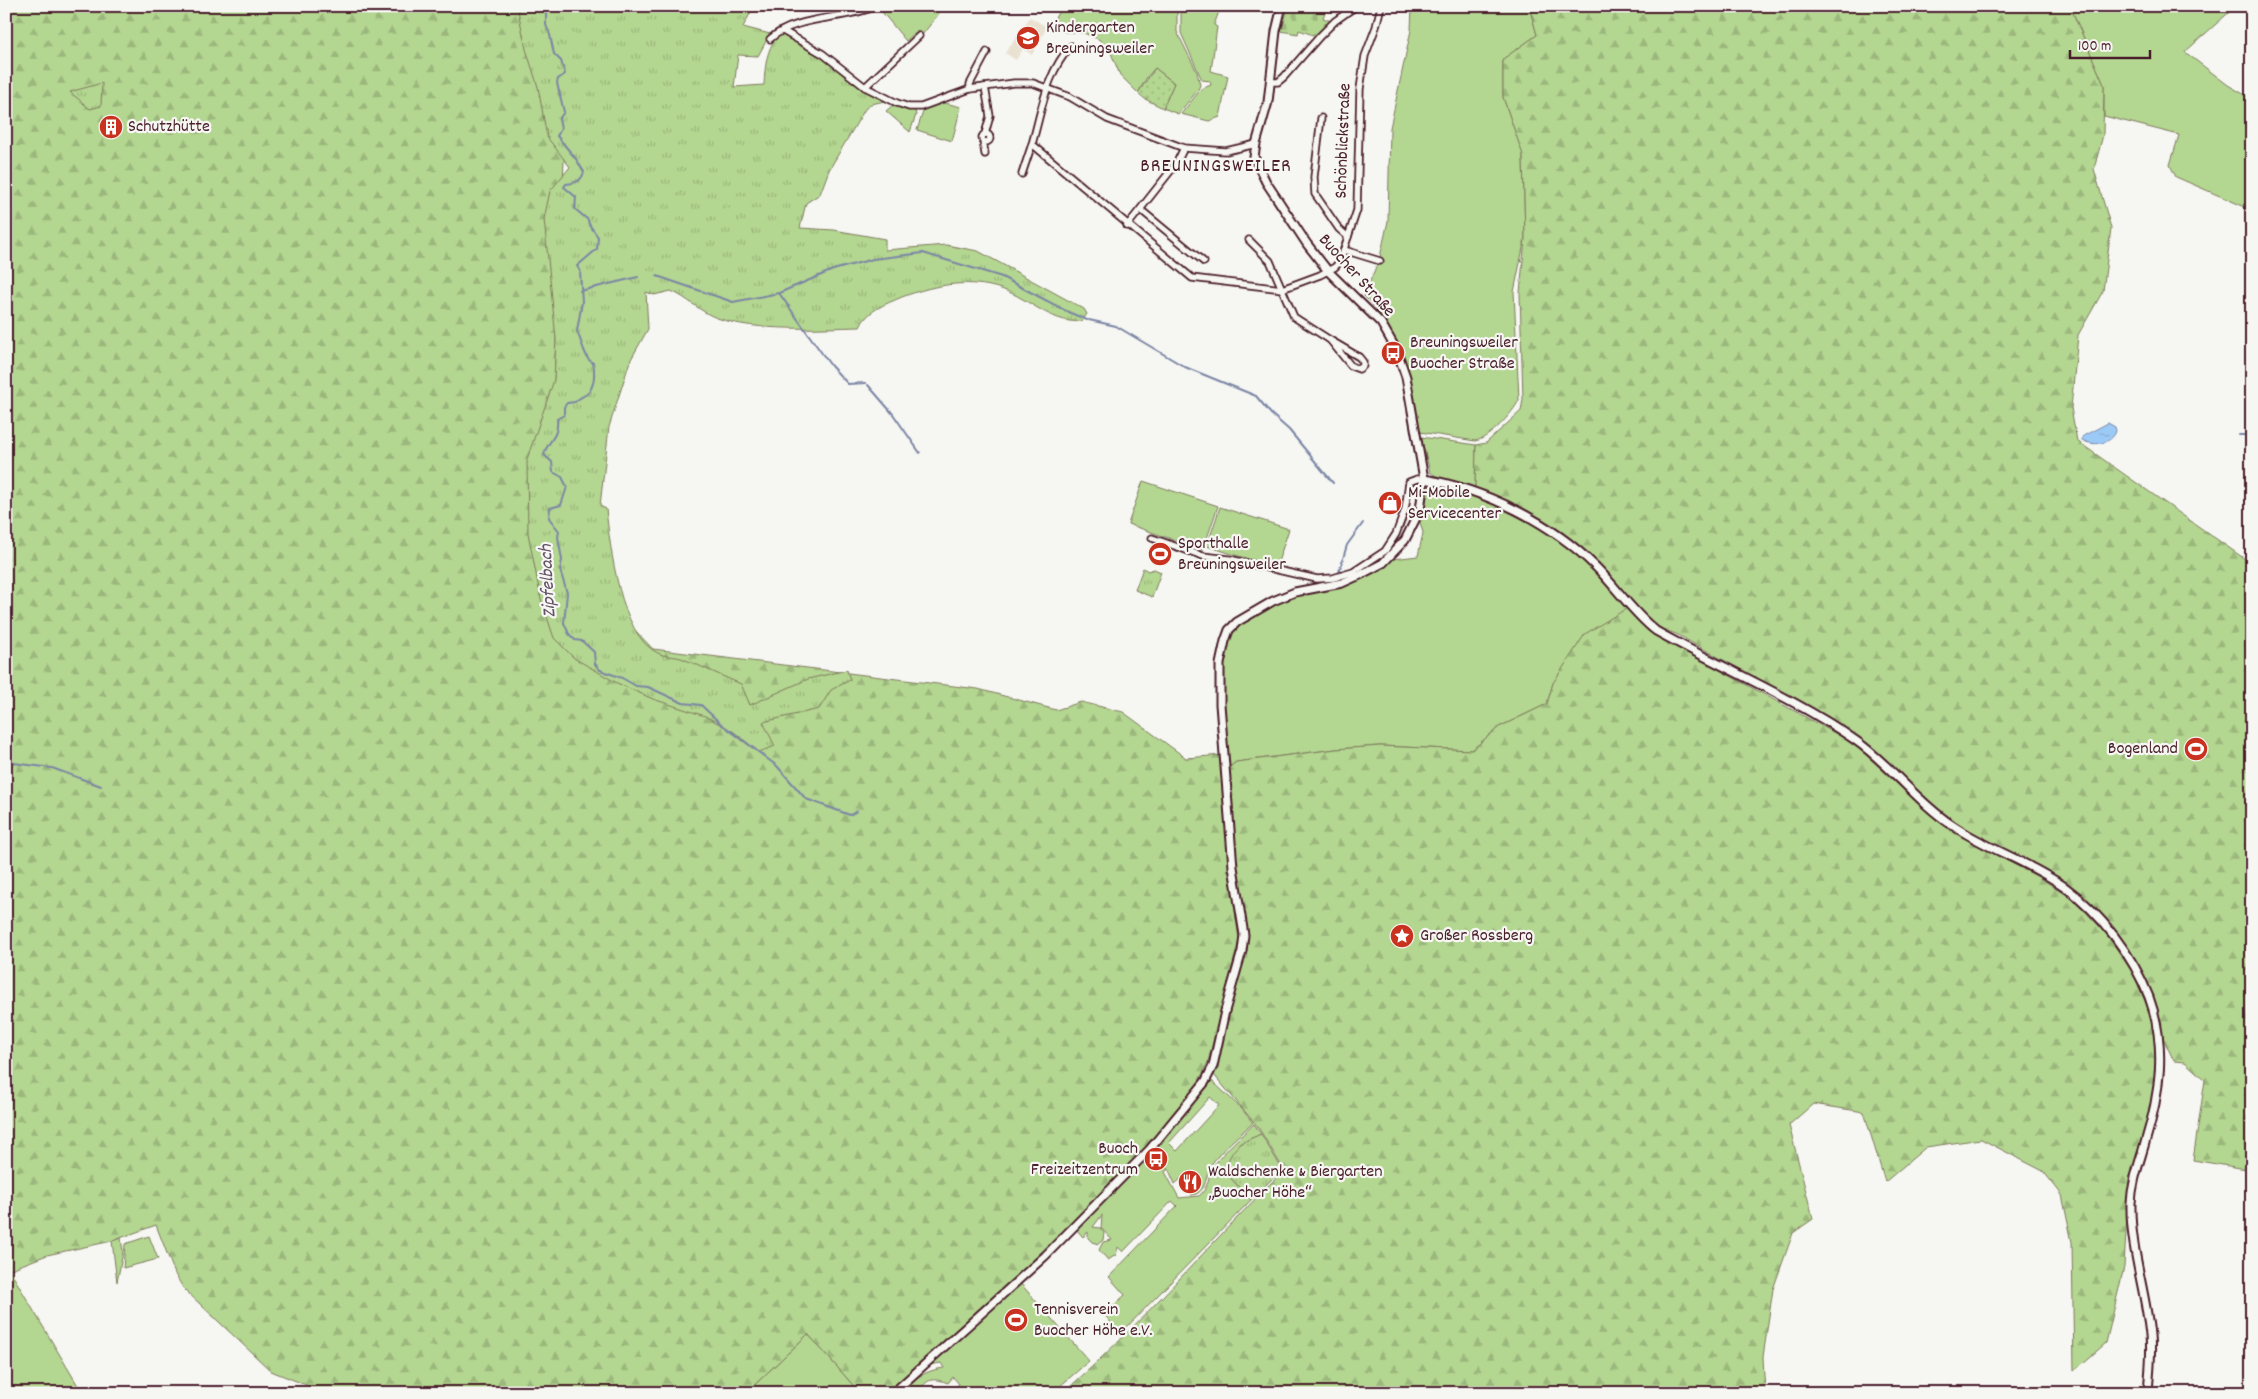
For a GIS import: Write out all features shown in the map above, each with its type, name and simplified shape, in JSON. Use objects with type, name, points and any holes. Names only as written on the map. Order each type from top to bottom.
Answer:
[{"type":"street","points":[[783,31],[823,54],[865,87],[897,103],[921,107],[970,89],[1024,83],[1047,87],[1070,97],[1106,119],[1184,148],[1226,150],[1256,144],[1265,117],[1276,31],[1282,6]]},
{"type":"street","points":[[1270,82],[1278,82],[1284,77],[1335,21],[1356,6]]},
{"type":"street","name":"Schönblickstraße","points":[[1328,271],[1340,260],[1357,210],[1359,193],[1359,100],[1362,72],[1365,56],[1376,28],[1381,6]]},
{"type":"street","points":[[770,39],[783,31],[807,22],[860,12],[871,8]]},
{"type":"street","points":[[865,87],[919,36]]},
{"type":"street","points":[[1022,174],[1047,87],[1055,68],[1071,46]]},
{"type":"street","points":[[970,89],[987,52]]},
{"type":"street","points":[[985,86],[990,116],[985,134],[982,137],[985,154]]},
{"type":"street","points":[[1321,118],[1314,177],[1315,194],[1339,229],[1348,237]]},
{"type":"street","points":[[1032,144],[1127,226],[1192,278],[1282,289],[1328,271]]},
{"type":"street","name":"Buocher Straße","points":[[894,1393],[1045,1256],[1150,1149],[1205,1082],[1213,1066],[1225,1011],[1242,951],[1244,936],[1233,866],[1220,704],[1220,664],[1229,630],[1237,622],[1274,601],[1296,592],[1342,583],[1372,569],[1395,552],[1405,540],[1414,524],[1423,497],[1424,480],[1406,377],[1397,351],[1381,323],[1328,271],[1307,244],[1266,182],[1254,157],[1256,144]]},
{"type":"street","points":[[1127,226],[1176,164],[1184,148]]},
{"type":"street","points":[[1140,210],[1204,262]]},
{"type":"street","points":[[1249,240],[1270,261],[1295,318],[1359,357],[1363,362],[1363,366],[1359,369],[1353,368],[1330,340]]},
{"type":"street","points":[[1344,250],[1380,261]]},
{"type":"street","points":[[1152,538],[1204,556],[1229,559],[1306,578],[1326,580],[1354,572],[1385,551],[1400,524],[1407,504],[1409,482],[1417,479],[1424,480],[1484,495],[1512,508],[1555,534],[1596,566],[1645,623],[1656,631],[1840,729],[1869,750],[1914,795],[1960,831],[2066,888],[2103,923],[2135,968],[2149,996],[2161,1050],[2157,1097],[2133,1182],[2131,1204],[2134,1248],[2150,1335],[2148,1393]]},
{"type":"shaded area","name":"Kindergarten Breuningsweiler","points":[[1030,17],[1047,27],[1032,55],[1023,49],[1016,60],[1005,53]]},
{"type":"green space","points":[[6,6],[571,6],[547,539],[653,649],[978,689],[1056,710],[1081,702],[1123,712],[1186,758],[1222,755],[1229,865],[1239,940],[1208,1062],[1198,1082],[1173,1119],[1126,1170],[1069,1226],[890,1393],[860,1393],[808,1334],[746,1393],[326,1393],[271,1371],[183,1288],[175,1274],[156,1225],[112,1241],[47,1255],[6,1271]]},
{"type":"green space","points":[[517,6],[754,6],[743,27],[770,34],[758,56],[738,55],[734,87],[764,85],[770,47],[777,36],[783,35],[821,55],[868,92],[885,101],[871,104],[865,109],[829,170],[820,194],[806,203],[800,228],[834,230],[885,239],[885,250],[946,245],[978,251],[1084,309],[1087,314],[1082,321],[1063,320],[1044,312],[1018,296],[996,287],[955,284],[915,292],[890,302],[867,316],[860,327],[769,327],[717,318],[671,291],[654,295],[646,292],[648,329],[630,361],[609,427],[600,506],[606,509],[610,545],[619,588],[634,629],[645,643],[658,653],[681,658],[741,684],[750,705],[808,679],[847,670],[850,680],[831,690],[819,709],[763,722],[775,746],[759,752],[734,732],[705,716],[653,699],[617,683],[574,658],[554,638],[541,599],[528,533],[527,459],[554,380],[556,339],[544,219],[550,191],[570,167],[547,137],[538,87],[526,49]]},
{"type":"green space","points":[[877,6],[941,6],[938,15],[922,35],[917,31],[906,41]]},
{"type":"green space","points":[[1062,6],[1177,6],[1177,32],[1197,72],[1200,85],[1198,90],[1178,114],[1163,108],[1174,83],[1155,68],[1147,77],[1138,93],[1120,75],[1111,53],[1100,40],[1084,33],[1065,32],[1051,25]]},
{"type":"green space","points":[[1181,6],[1221,6],[1214,25],[1217,27],[1211,71],[1228,76],[1220,117],[1209,121],[1181,114],[1201,89],[1211,85],[1210,81],[1202,80],[1181,33]]},
{"type":"green space","points":[[1289,6],[1327,6],[1323,18],[1331,21],[1316,36],[1299,30],[1298,34],[1281,31]]},
{"type":"green space","points":[[1412,6],[1529,6],[1537,35],[1503,59],[1503,97],[1523,154],[1525,238],[1514,292],[1519,400],[1512,412],[1500,425],[1487,436],[1475,441],[1420,432],[1408,377],[1395,342],[1377,310],[1364,296],[1380,257],[1388,221],[1390,128],[1411,30]]},
{"type":"green space","points":[[1529,6],[2070,6],[2104,85],[2103,135],[2094,169],[2111,228],[2103,291],[2078,335],[2071,408],[2077,441],[2252,564],[2252,1170],[2193,1160],[2205,1080],[2185,1062],[2174,1061],[2163,1038],[2152,996],[2139,968],[2111,927],[2073,889],[2049,873],[1965,828],[1936,809],[1874,749],[1842,725],[1676,634],[1662,629],[1646,618],[1605,571],[1503,500],[1475,489],[1476,445],[1486,443],[1521,411],[1523,399],[1520,293],[1525,238],[1523,155],[1503,97],[1503,59],[1537,35]]},
{"type":"green space","points":[[2070,6],[2236,6],[2185,52],[2228,85],[2252,99],[2252,210],[2176,177],[2170,165],[2179,135],[2104,116],[2104,85]]},
{"type":"green space","points":[[1155,68],[1174,83],[1163,108],[1145,99],[1138,93]]},
{"type":"green space","points":[[102,83],[101,106],[90,109],[70,92]]},
{"type":"green space","points":[[941,102],[961,107],[952,141],[917,130],[924,109]]},
{"type":"green space","points":[[894,104],[915,111],[916,115],[910,132],[886,111]]},
{"type":"green space","points":[[1421,437],[1476,445],[1475,489],[1439,478],[1430,472]]},
{"type":"green space","points":[[1143,481],[1218,506],[1203,550],[1128,524]]},
{"type":"green space","points":[[1432,484],[1449,486],[1492,501],[1559,540],[1591,565],[1629,607],[1553,683],[1547,704],[1499,727],[1472,750],[1380,746],[1336,749],[1236,762],[1228,768],[1221,686],[1224,653],[1228,638],[1236,626],[1252,615],[1296,594],[1381,567],[1393,559],[1418,556],[1423,533],[1420,522],[1425,509],[1428,488]]},
{"type":"green space","points":[[1220,507],[1289,529],[1276,568],[1207,546]]},
{"type":"green space","points":[[1143,568],[1148,571],[1154,569],[1161,572],[1152,597],[1135,590]]},
{"type":"green space","points":[[1629,607],[1648,631],[1853,743],[1932,816],[1970,841],[2040,878],[2073,899],[2105,932],[2133,973],[2153,1020],[2159,1072],[2147,1137],[2129,1178],[2124,1267],[2106,1343],[2074,1371],[2072,1242],[2062,1195],[2043,1171],[1981,1139],[1926,1147],[1885,1182],[1864,1112],[1813,1104],[1789,1125],[1813,1219],[1793,1233],[1773,1289],[1763,1357],[1765,1393],[1063,1393],[1148,1311],[1284,1170],[1258,1127],[1214,1075],[1246,952],[1247,938],[1234,845],[1228,768],[1236,762],[1336,749],[1380,746],[1472,750],[1499,727],[1547,704],[1553,683],[1585,634]]},
{"type":"green space","points":[[1212,1081],[1241,1108],[1253,1123],[1215,1159],[1209,1169],[1203,1188],[1196,1194],[1191,1195],[1195,1191],[1193,1187],[1199,1181],[1190,1171],[1175,1184],[1168,1168],[1165,1172],[1179,1198],[1199,1196],[1207,1185],[1215,1164],[1228,1148],[1254,1124],[1261,1134],[1239,1144],[1225,1172],[1251,1200],[1120,1334],[1104,1314],[1125,1295],[1109,1277],[1177,1206],[1172,1201],[1123,1252],[1118,1247],[1116,1255],[1108,1260],[1099,1250],[1103,1242],[1112,1240],[1101,1228],[1102,1215],[1093,1227],[1100,1228],[1104,1233],[1103,1240],[1098,1244],[1088,1238],[1088,1232],[1083,1237],[1076,1229],[1171,1129]],"holes":[[[1210,1097],[1219,1105],[1177,1151],[1169,1143]]]},
{"type":"green space","points":[[1261,1134],[1282,1169],[1251,1200],[1225,1172],[1230,1157],[1237,1147]]},
{"type":"green space","points":[[149,1236],[158,1259],[123,1268],[125,1244]]},
{"type":"green space","points":[[121,1238],[123,1252],[117,1282],[112,1241]]},
{"type":"green space","points":[[9,1269],[83,1393],[6,1393],[6,1271]]},
{"type":"green space","name":"Tennisverein Buocher Höhe e.V.","points":[[1020,1283],[1089,1361],[1052,1393],[948,1393],[959,1384],[953,1377],[948,1383],[940,1380],[929,1381],[916,1391],[898,1393],[919,1376],[944,1368],[941,1363],[929,1365]]},
{"type":"green space","points":[[808,1334],[860,1393],[746,1393]]},
{"type":"water","points":[[2108,423],[2115,427],[2116,431],[2111,439],[2097,444],[2082,440],[2082,437],[2085,435]]},
{"type":"waterway","name":"Zipfelbach","points":[[546,6],[546,25],[554,54],[561,61],[565,74],[558,79],[557,83],[564,112],[559,119],[561,129],[557,136],[584,172],[579,180],[566,184],[564,187],[576,197],[575,209],[588,220],[598,237],[597,249],[577,266],[580,271],[582,302],[577,331],[588,359],[593,363],[593,382],[588,393],[575,402],[567,403],[564,407],[564,415],[557,419],[555,435],[544,455],[552,462],[553,472],[562,477],[567,487],[561,505],[550,508],[549,518],[559,531],[558,537],[562,560],[560,570],[567,593],[564,623],[569,634],[575,640],[582,641],[594,652],[595,664],[600,670],[622,678],[636,686],[648,687],[683,703],[701,705],[720,723],[777,766],[806,799],[850,815],[857,811]]},
{"type":"waterway","points":[[657,276],[733,302],[779,293],[833,270],[873,259],[923,253],[1002,277],[1087,320]]},
{"type":"waterway","points":[[580,291],[638,277]]},
{"type":"waterway","points":[[779,293],[831,366],[848,384],[866,383]]},
{"type":"waterway","points":[[1089,320],[1116,326],[1185,367],[1256,396],[1271,414],[1289,430],[1333,483]]},
{"type":"waterway","points":[[868,385],[893,414],[920,453]]},
{"type":"waterway","points":[[2239,435],[2252,435]]},
{"type":"waterway","points":[[1339,572],[1347,545],[1363,523]]},
{"type":"waterway","points":[[6,762],[52,768],[101,786]]},
{"type":"place","name":"Kindergarten Breuningsweiler","points":[[1028,38]]},
{"type":"place","name":"Schutzhütte","points":[[111,127]]},
{"type":"place","name":"Breuningsweiler Buocher Straße","points":[[1393,353]]},
{"type":"place","name":"Mi-Mobile Servicecenter","points":[[1390,503]]},
{"type":"place","name":"Sporthalle Breuningsweiler","points":[[1160,554]]},
{"type":"place","name":"Bogenland","points":[[2196,749]]},
{"type":"place","name":"Großer Rossberg","points":[[1402,936]]},
{"type":"place","name":"Buoch Freizeitzentrum","points":[[1156,1159]]},
{"type":"place","name":"Waldschenke & Biergarten „Buocher Höhe“","points":[[1190,1182]]},
{"type":"place","name":"Tennisverein Buocher Höhe e.V.","points":[[1016,1320]]},
{"type":"district","name":"BREUNINGSWEILER","points":[[1216,167]]}]
